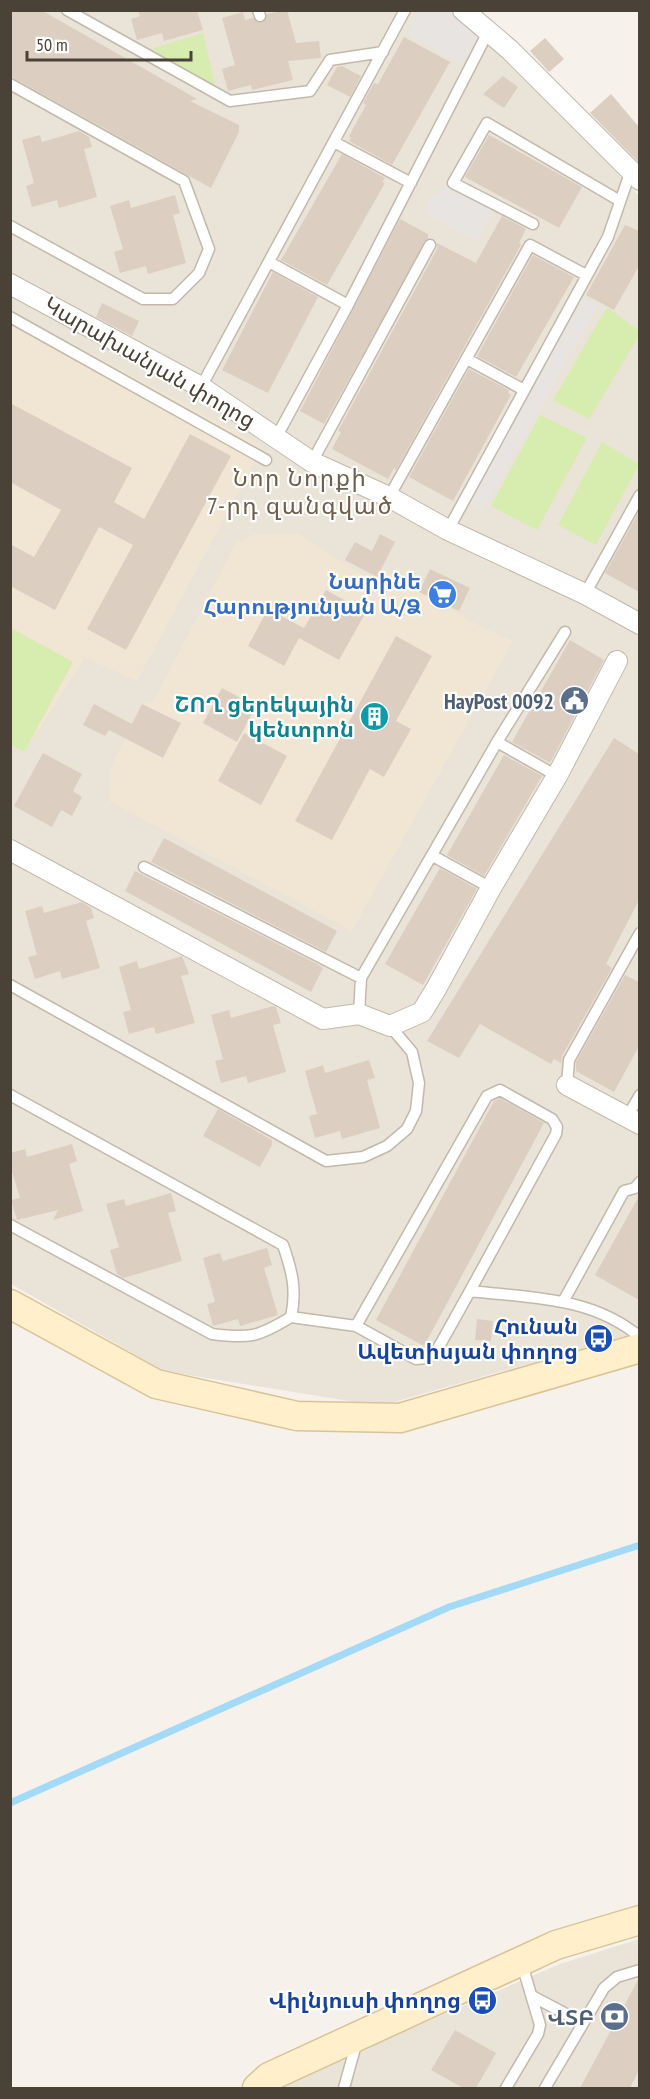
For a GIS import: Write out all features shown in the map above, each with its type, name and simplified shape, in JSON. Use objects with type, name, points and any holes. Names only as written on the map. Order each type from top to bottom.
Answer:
[{"type":"main road","points":[[10,1304],[156,1384],[297,1416],[400,1418],[639,1348]]},
{"type":"main road","points":[[257,2088],[269,2077],[520,1961],[556,1946],[639,1920]]},
{"type":"street","points":[[463,10],[489,30],[635,175]]},
{"type":"street","name":"Կարախանյան փողոց","points":[[10,284],[201,387],[277,436],[312,462],[388,497],[448,530],[585,594],[639,624]]},
{"type":"street","points":[[10,850],[323,1019],[359,1014],[390,1026],[422,1012],[557,776],[617,661]]},
{"type":"street","points":[[567,1085],[633,1120]]},
{"type":"lane","points":[[67,10],[230,101],[310,91],[330,60],[383,52]]},
{"type":"lane","points":[[201,387],[405,10]]},
{"type":"lane","points":[[277,436],[348,305],[489,30]]},
{"type":"lane","points":[[10,84],[184,181],[209,249],[199,273],[173,299],[143,299],[10,226]]},
{"type":"lane","points":[[532,224],[453,183],[487,123],[620,201]]},
{"type":"lane","points":[[334,142],[411,183]]},
{"type":"lane","points":[[448,530],[608,237],[620,201],[635,175]]},
{"type":"lane","points":[[312,462],[430,245]]},
{"type":"lane","points":[[388,497],[530,245],[586,275]]},
{"type":"lane","points":[[269,262],[348,305]]},
{"type":"lane","points":[[10,317],[266,460]]},
{"type":"lane","points":[[467,359],[524,390]]},
{"type":"lane","points":[[585,594],[639,495]]},
{"type":"lane","points":[[359,1014],[361,978],[498,742],[565,632]]},
{"type":"lane","points":[[498,742],[557,776]]},
{"type":"lane","points":[[433,856],[491,888]]},
{"type":"lane","points":[[144,867],[361,978]]},
{"type":"lane","points":[[567,1085],[568,1060],[639,933]]},
{"type":"lane","points":[[10,985],[326,1161],[363,1157],[387,1146],[407,1129],[416,1111],[419,1083],[412,1052],[390,1026]]},
{"type":"lane","points":[[10,1225],[212,1334],[244,1338],[267,1331],[291,1317],[356,1326],[416,1359],[427,1358],[436,1352],[556,1134],[557,1126],[552,1119],[500,1090],[488,1096],[356,1326]]},
{"type":"lane","points":[[10,1095],[283,1245],[292,1271],[296,1296],[291,1317]]},
{"type":"lane","points":[[633,1120],[639,1095]]},
{"type":"lane","points":[[563,1302],[624,1191],[635,1188],[639,1182]]},
{"type":"lane","points":[[470,1291],[563,1302],[602,1312],[639,1337]]},
{"type":"lane","points":[[506,2088],[538,2034],[538,2016],[520,1961]]},
{"type":"lane","points":[[545,2088],[604,1988],[617,1977],[639,1970]]},
{"type":"lane","points":[[532,1996],[583,2023]]},
{"type":"lane","points":[[344,2088],[359,2034]]},
{"type":"shaded area","points":[[418,10],[452,11],[481,31],[462,65],[407,34]]},
{"type":"shaded area","points":[[11,11],[456,11],[546,98],[639,196],[639,1332],[380,1406],[164,1371],[11,1284]]},
{"type":"shaded area","points":[[453,183],[494,206],[477,241],[424,213],[431,198]]},
{"type":"shaded area","points":[[577,292],[598,305],[483,511],[463,502]]},
{"type":"shaded area","points":[[10,310],[263,446],[137,681],[85,658],[24,752],[10,745]]},
{"type":"shaded area","points":[[255,534],[299,534],[372,581],[388,572],[478,625],[513,641],[352,931],[109,801],[112,765],[142,704],[153,702],[236,543]]},
{"type":"shaded area","points":[[639,1939],[639,2088],[283,2088],[290,2081],[560,1964]]},
{"type":"green space","points":[[203,33],[215,86],[151,49]]},
{"type":"green space","points":[[607,307],[639,331],[639,336],[589,419],[553,400]]},
{"type":"green space","points":[[540,415],[587,438],[537,530],[491,506]]},
{"type":"green space","points":[[602,442],[639,464],[596,545],[558,525]]},
{"type":"green space","points":[[11,628],[73,662],[24,752],[11,745]]},
{"type":"building","points":[[10,10],[41,10],[197,99],[190,101],[239,125],[239,132],[211,188],[10,76]]},
{"type":"building","points":[[138,10],[197,10],[203,30],[164,41],[162,33],[137,40],[131,19],[140,16]]},
{"type":"building","points":[[287,10],[296,43],[319,41],[321,58],[288,61],[293,80],[252,90],[251,85],[228,91],[222,69],[235,65],[222,18],[243,12],[245,20],[253,18],[262,23],[267,14]]},
{"type":"building","points":[[404,37],[450,62],[392,165],[349,141],[351,138],[349,136],[366,105],[363,103],[374,83],[378,84]]},
{"type":"building","points":[[545,38],[564,59],[549,72],[530,51]]},
{"type":"building","points":[[342,66],[361,76],[350,97],[327,85],[337,67]]},
{"type":"building","points":[[503,76],[518,87],[504,108],[483,94]]},
{"type":"building","points":[[611,94],[639,127],[639,163],[590,113]]},
{"type":"building","points":[[79,131],[89,137],[92,147],[84,149],[97,197],[59,208],[57,200],[32,207],[26,186],[34,183],[22,140],[40,135],[42,142]]},
{"type":"building","points":[[489,135],[582,187],[559,228],[465,177]]},
{"type":"building","points":[[342,154],[385,178],[382,182],[385,183],[327,285],[281,260]]},
{"type":"building","points":[[175,195],[180,213],[173,215],[186,263],[148,274],[146,266],[120,273],[114,252],[123,249],[110,206],[129,200],[131,208]]},
{"type":"building","points":[[502,216],[526,229],[519,243],[521,245],[396,470],[394,468],[388,479],[332,449],[341,432],[338,431],[437,249],[437,243],[476,263]]},
{"type":"building","points":[[400,219],[428,234],[428,238],[324,424],[300,411]]},
{"type":"building","points":[[625,225],[639,231],[639,266],[614,310],[586,295]]},
{"type":"building","points":[[533,255],[574,277],[516,377],[477,356]]},
{"type":"building","points":[[273,272],[318,297],[268,393],[222,370]]},
{"type":"building","points":[[102,303],[139,321],[132,336],[96,317]]},
{"type":"building","points":[[469,369],[509,390],[508,393],[511,395],[453,501],[409,477]]},
{"type":"building","points":[[10,403],[132,468],[114,502],[144,519],[190,434],[231,456],[126,650],[87,629],[133,545],[99,527],[55,610],[10,586],[10,544],[34,557],[61,510],[10,482]]},
{"type":"building","points":[[639,512],[639,592],[605,573]]},
{"type":"building","points":[[380,534],[395,542],[377,577],[345,560],[355,542],[372,551]]},
{"type":"building","points":[[430,569],[470,588],[459,611],[419,592]]},
{"type":"building","points":[[326,590],[366,612],[339,660],[299,638],[284,666],[248,646],[268,609],[304,628]]},
{"type":"building","points":[[396,636],[432,656],[396,721],[411,729],[384,777],[370,769],[332,840],[295,821]]},
{"type":"building","points":[[570,640],[604,660],[550,763],[512,742]]},
{"type":"building","points":[[222,688],[256,706],[237,742],[203,723]]},
{"type":"building","points":[[94,704],[132,724],[142,704],[181,723],[163,758],[109,730],[105,736],[83,725]]},
{"type":"building","points":[[244,733],[287,756],[261,805],[218,781]]},
{"type":"building","points":[[614,738],[639,754],[639,900],[606,964],[612,968],[562,1056],[561,1063],[554,1059],[551,1064],[480,1024],[459,1058],[427,1041]]},
{"type":"building","points":[[43,753],[82,774],[73,791],[82,797],[72,816],[61,810],[52,827],[14,806]]},
{"type":"building","points":[[504,755],[542,776],[484,876],[447,855]]},
{"type":"building","points":[[164,838],[337,931],[326,952],[151,862]]},
{"type":"building","points":[[440,868],[477,889],[423,985],[385,964]]},
{"type":"building","points":[[135,871],[319,965],[323,968],[311,992],[125,891]]},
{"type":"building","points":[[82,902],[91,908],[94,918],[86,921],[100,968],[62,979],[60,971],[35,979],[28,957],[37,955],[25,911],[42,906],[44,913]]},
{"type":"building","points":[[182,956],[189,974],[181,976],[195,1023],[156,1034],[154,1027],[129,1034],[123,1012],[131,1010],[119,967],[137,961],[139,969]]},
{"type":"building","points":[[625,975],[639,982],[639,1046],[614,1092],[576,1071],[576,1062]]},
{"type":"building","points":[[276,1007],[281,1023],[273,1025],[286,1072],[248,1083],[246,1076],[221,1083],[215,1061],[223,1059],[211,1015],[229,1010],[231,1018]]},
{"type":"building","points":[[369,1060],[375,1078],[367,1080],[380,1128],[342,1139],[340,1131],[315,1138],[309,1116],[317,1114],[305,1071],[323,1065],[325,1073]]},
{"type":"building","points":[[500,1098],[544,1123],[424,1346],[376,1320],[494,1101]]},
{"type":"building","points":[[218,1109],[272,1140],[272,1145],[260,1167],[203,1136]]},
{"type":"building","points":[[72,1144],[77,1161],[69,1164],[83,1211],[53,1220],[58,1210],[17,1220],[11,1200],[20,1198],[10,1165],[10,1153],[25,1149],[27,1157]]},
{"type":"building","points":[[171,1193],[176,1211],[168,1213],[182,1261],[123,1278],[117,1274],[110,1250],[119,1247],[106,1204],[124,1199],[126,1206]]},
{"type":"building","points":[[639,1196],[639,1300],[595,1275]]},
{"type":"building","points":[[267,1248],[272,1265],[264,1268],[278,1315],[240,1326],[238,1319],[213,1326],[207,1304],[215,1302],[203,1258],[220,1253],[223,1261]]},
{"type":"building","points":[[477,1319],[493,1321],[491,1341],[475,1340]]},
{"type":"building","points":[[639,1978],[639,2070],[630,2088],[580,2088]]},
{"type":"building","points":[[455,2030],[496,2053],[476,2088],[463,2088],[431,2070]]},
{"type":"waterway","points":[[10,1803],[449,1607],[640,1545]]},
{"type":"place","name":"Նարինե Հարությունյան Ա/Ձ","points":[[442,594]]},
{"type":"place","name":"HayPost 0092","points":[[575,701]]},
{"type":"place","name":"ՇՈՂ ցերեկային կենտրոն","points":[[375,717]]},
{"type":"place","name":"Հունան Ավետիսյան փողոց","points":[[599,1339]]},
{"type":"place","name":"Վիլնյուսի փողոց","points":[[482,2000]]},
{"type":"place","name":"ՎՏԲ","points":[[615,2017]]},
{"type":"district","name":"Նոր Նորքի 7-րդ զանգված","points":[[300,492]]}]
